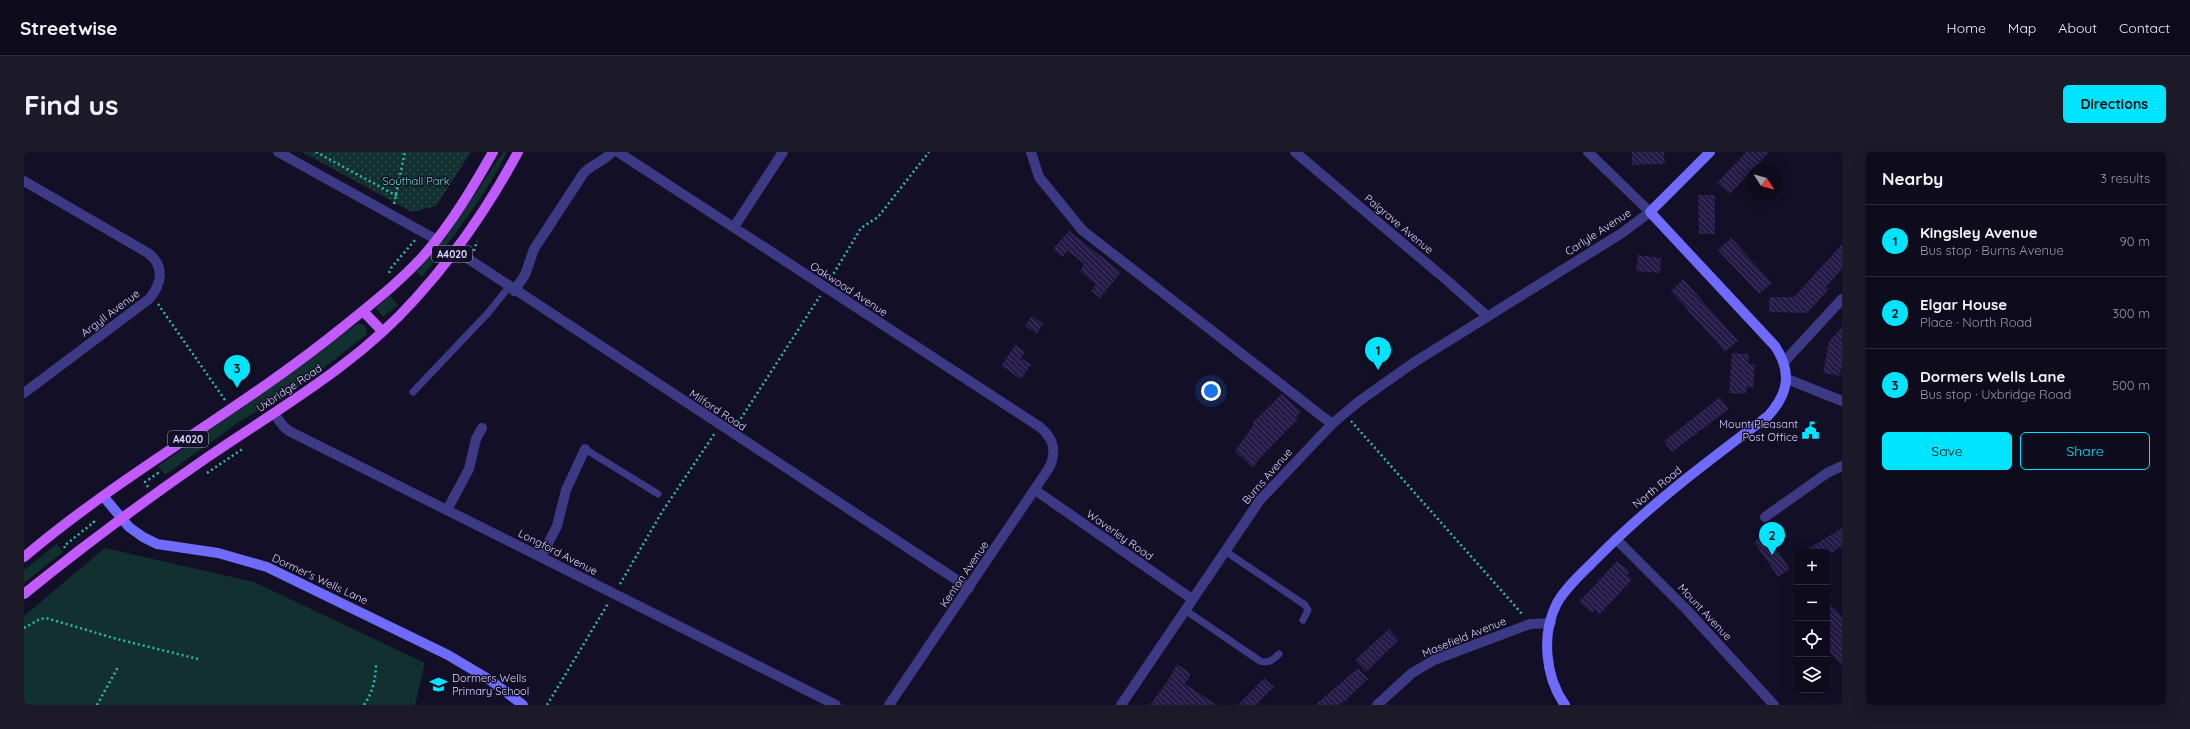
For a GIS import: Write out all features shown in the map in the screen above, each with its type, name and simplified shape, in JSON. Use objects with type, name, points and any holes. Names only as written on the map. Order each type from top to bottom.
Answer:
[{"type":"main road","name":"Uxbridge Road","points":[[24,557],[103,496],[294,366],[363,311],[417,263],[437,240],[493,152]]},
{"type":"main road","name":"Uxbridge Road","points":[[24,594],[121,518],[338,369],[382,331],[416,299],[455,250],[488,202],[518,152]]},
{"type":"main road","points":[[363,311],[382,331]]},
{"type":"street","points":[[278,152],[437,240]]},
{"type":"street","points":[[512,289],[527,270],[534,249],[583,174],[590,168],[608,158],[612,152]]},
{"type":"street","name":"Oakwood Avenue","points":[[618,152],[1040,427],[1050,437],[1054,455]]},
{"type":"street","points":[[734,227],[783,152]]},
{"type":"street","points":[[1031,152],[1039,177],[1082,230],[1332,424]]},
{"type":"street","name":"Palgrave Avenue","points":[[1295,152],[1487,316]]},
{"type":"street","name":"North Road","points":[[1565,705],[1554,685],[1549,668],[1548,642],[1550,623],[1561,597],[1616,539],[1658,502],[1768,416],[1781,398],[1787,379],[1784,362],[1775,346],[1765,334],[1650,212],[1588,152]]},
{"type":"street","name":"Carlyle Avenue","points":[[1487,316],[1622,233],[1650,212],[1710,152]]},
{"type":"street","name":"Argyll Avenue","points":[[24,181],[153,257],[159,266],[161,276],[158,286],[152,296],[24,393]]},
{"type":"street","name":"Milford Road","points":[[455,250],[720,426],[969,588]]},
{"type":"street","points":[[1784,362],[1842,298]]},
{"type":"street","name":"Burns Avenue","points":[[1121,705],[1225,551],[1270,488],[1344,413],[1407,368],[1487,316]]},
{"type":"street","points":[[1787,379],[1842,401]]},
{"type":"street","name":"Longford Avenue","points":[[274,414],[289,431],[836,705]]},
{"type":"street","points":[[447,510],[469,469],[476,439],[482,428]]},
{"type":"street","points":[[541,557],[557,526],[566,490],[585,449]]},
{"type":"street","name":"Kenton Avenue","points":[[889,705],[1035,490],[1049,468],[1054,455]]},
{"type":"street","points":[[1765,517],[1827,473],[1842,466]]},
{"type":"street","name":"Waverley Road","points":[[1035,490],[1192,600]]},
{"type":"street","name":"Dormer's Wells Lane","points":[[103,496],[121,518],[136,532],[157,544],[194,548],[235,556],[267,567],[312,587],[448,655],[490,680],[523,705]]},
{"type":"street","name":"Mount Avenue","points":[[1616,539],[1686,609],[1774,705]]},
{"type":"street","name":"Masefield Avenue","points":[[1377,705],[1412,672],[1434,660],[1530,624],[1550,623]]},
{"type":"lane","points":[[414,392],[512,289]]},
{"type":"lane","points":[[585,449],[658,494]]},
{"type":"lane","points":[[1225,551],[1305,605],[1308,610],[1303,620]]},
{"type":"lane","points":[[1185,610],[1260,661],[1265,663],[1272,660],[1279,654]]},
{"type":"path","points":[[316,152],[397,196]]},
{"type":"path","points":[[390,214],[397,196],[405,152]]},
{"type":"path","points":[[731,433],[826,288],[861,228],[878,217],[929,152]]},
{"type":"path","points":[[395,265],[421,231]]},
{"type":"path","points":[[474,252],[477,240]]},
{"type":"path","points":[[152,296],[231,409]]},
{"type":"path","points":[[1344,413],[1530,624]]},
{"type":"path","points":[[547,705],[662,512],[720,426]]},
{"type":"path","points":[[148,486],[145,482],[158,474],[155,469]]},
{"type":"path","points":[[66,548],[64,546],[94,522],[92,520]]},
{"type":"path","points":[[24,628],[40,619],[46,618],[117,639],[198,658]]},
{"type":"path","points":[[364,705],[369,697],[374,683],[376,662]]},
{"type":"path","points":[[97,705],[118,667]]},
{"type":"green space","name":"Southall Park","points":[[302,152],[471,152],[436,206],[412,212]]},
{"type":"green space","points":[[503,152],[507,152],[489,185],[422,277],[416,272],[447,236]]},
{"type":"green space","points":[[390,295],[398,305],[383,317],[376,308]]},
{"type":"green space","points":[[357,324],[363,324],[367,329],[366,335],[307,381],[239,422],[165,475],[158,466],[301,366]]},
{"type":"green space","points":[[57,544],[63,552],[24,583],[24,570]]},
{"type":"green space","points":[[105,548],[254,582],[425,663],[415,705],[24,705],[24,616]]},
{"type":"building","points":[[1632,152],[1664,152],[1665,164],[1632,165]]},
{"type":"building","points":[[1746,152],[1769,152],[1758,164],[1746,164],[1746,177],[1730,194],[1717,183]]},
{"type":"building","points":[[1698,195],[1715,195],[1715,234],[1699,234]]},
{"type":"building","points":[[1069,231],[1121,272],[1100,298],[1091,291],[1096,285],[1080,271],[1084,264],[1068,251],[1062,257],[1053,249]]},
{"type":"building","points":[[1731,238],[1772,283],[1759,294],[1718,250]]},
{"type":"building","points":[[1842,244],[1842,269],[1826,287],[1829,289],[1807,313],[1769,312],[1769,297],[1794,297]]},
{"type":"building","points":[[1638,255],[1661,258],[1660,273],[1636,271]]},
{"type":"building","points":[[1683,279],[1738,341],[1725,352],[1671,291]]},
{"type":"building","points":[[1032,316],[1043,324],[1037,334],[1025,326]]},
{"type":"building","points":[[1842,327],[1842,364],[1840,376],[1823,373],[1829,341]]},
{"type":"building","points":[[1015,345],[1025,352],[1021,358],[1031,365],[1021,379],[1001,366]]},
{"type":"building","points":[[1732,353],[1749,354],[1748,364],[1755,364],[1753,388],[1747,387],[1746,394],[1729,393]]},
{"type":"building","points":[[1282,394],[1301,412],[1296,417],[1298,419],[1260,458],[1253,468],[1235,451],[1254,424],[1253,422]]},
{"type":"building","points":[[1720,397],[1729,409],[1672,452],[1664,441]]},
{"type":"building","points":[[1842,528],[1842,546],[1833,552],[1830,552],[1830,549],[1808,549]]},
{"type":"building","points":[[1766,533],[1790,569],[1778,577],[1754,542]]},
{"type":"building","points":[[1617,561],[1630,572],[1627,575],[1632,580],[1599,615],[1595,610],[1592,613],[1579,602]]},
{"type":"building","points":[[1830,603],[1842,617],[1842,666],[1830,652]]},
{"type":"building","points":[[1389,629],[1399,640],[1366,672],[1355,660]]},
{"type":"building","points":[[1177,664],[1191,674],[1185,684],[1217,705],[1150,705],[1169,679]]},
{"type":"building","points":[[1358,668],[1368,679],[1345,701],[1339,705],[1315,705]]},
{"type":"building","points":[[1264,678],[1274,687],[1256,705],[1238,705]]},
{"type":"place","name":"Kingsley Avenue","points":[[1378,370]]},
{"type":"place","name":"Dormers Wells Lane","points":[[237,388]]},
{"type":"place","name":"Mount Pleasant Post Office","points":[[1811,430]]},
{"type":"place","name":"Elgar House","points":[[1772,555]]},
{"type":"place","name":"Dormers Wells Primary School","points":[[439,684]]}]
